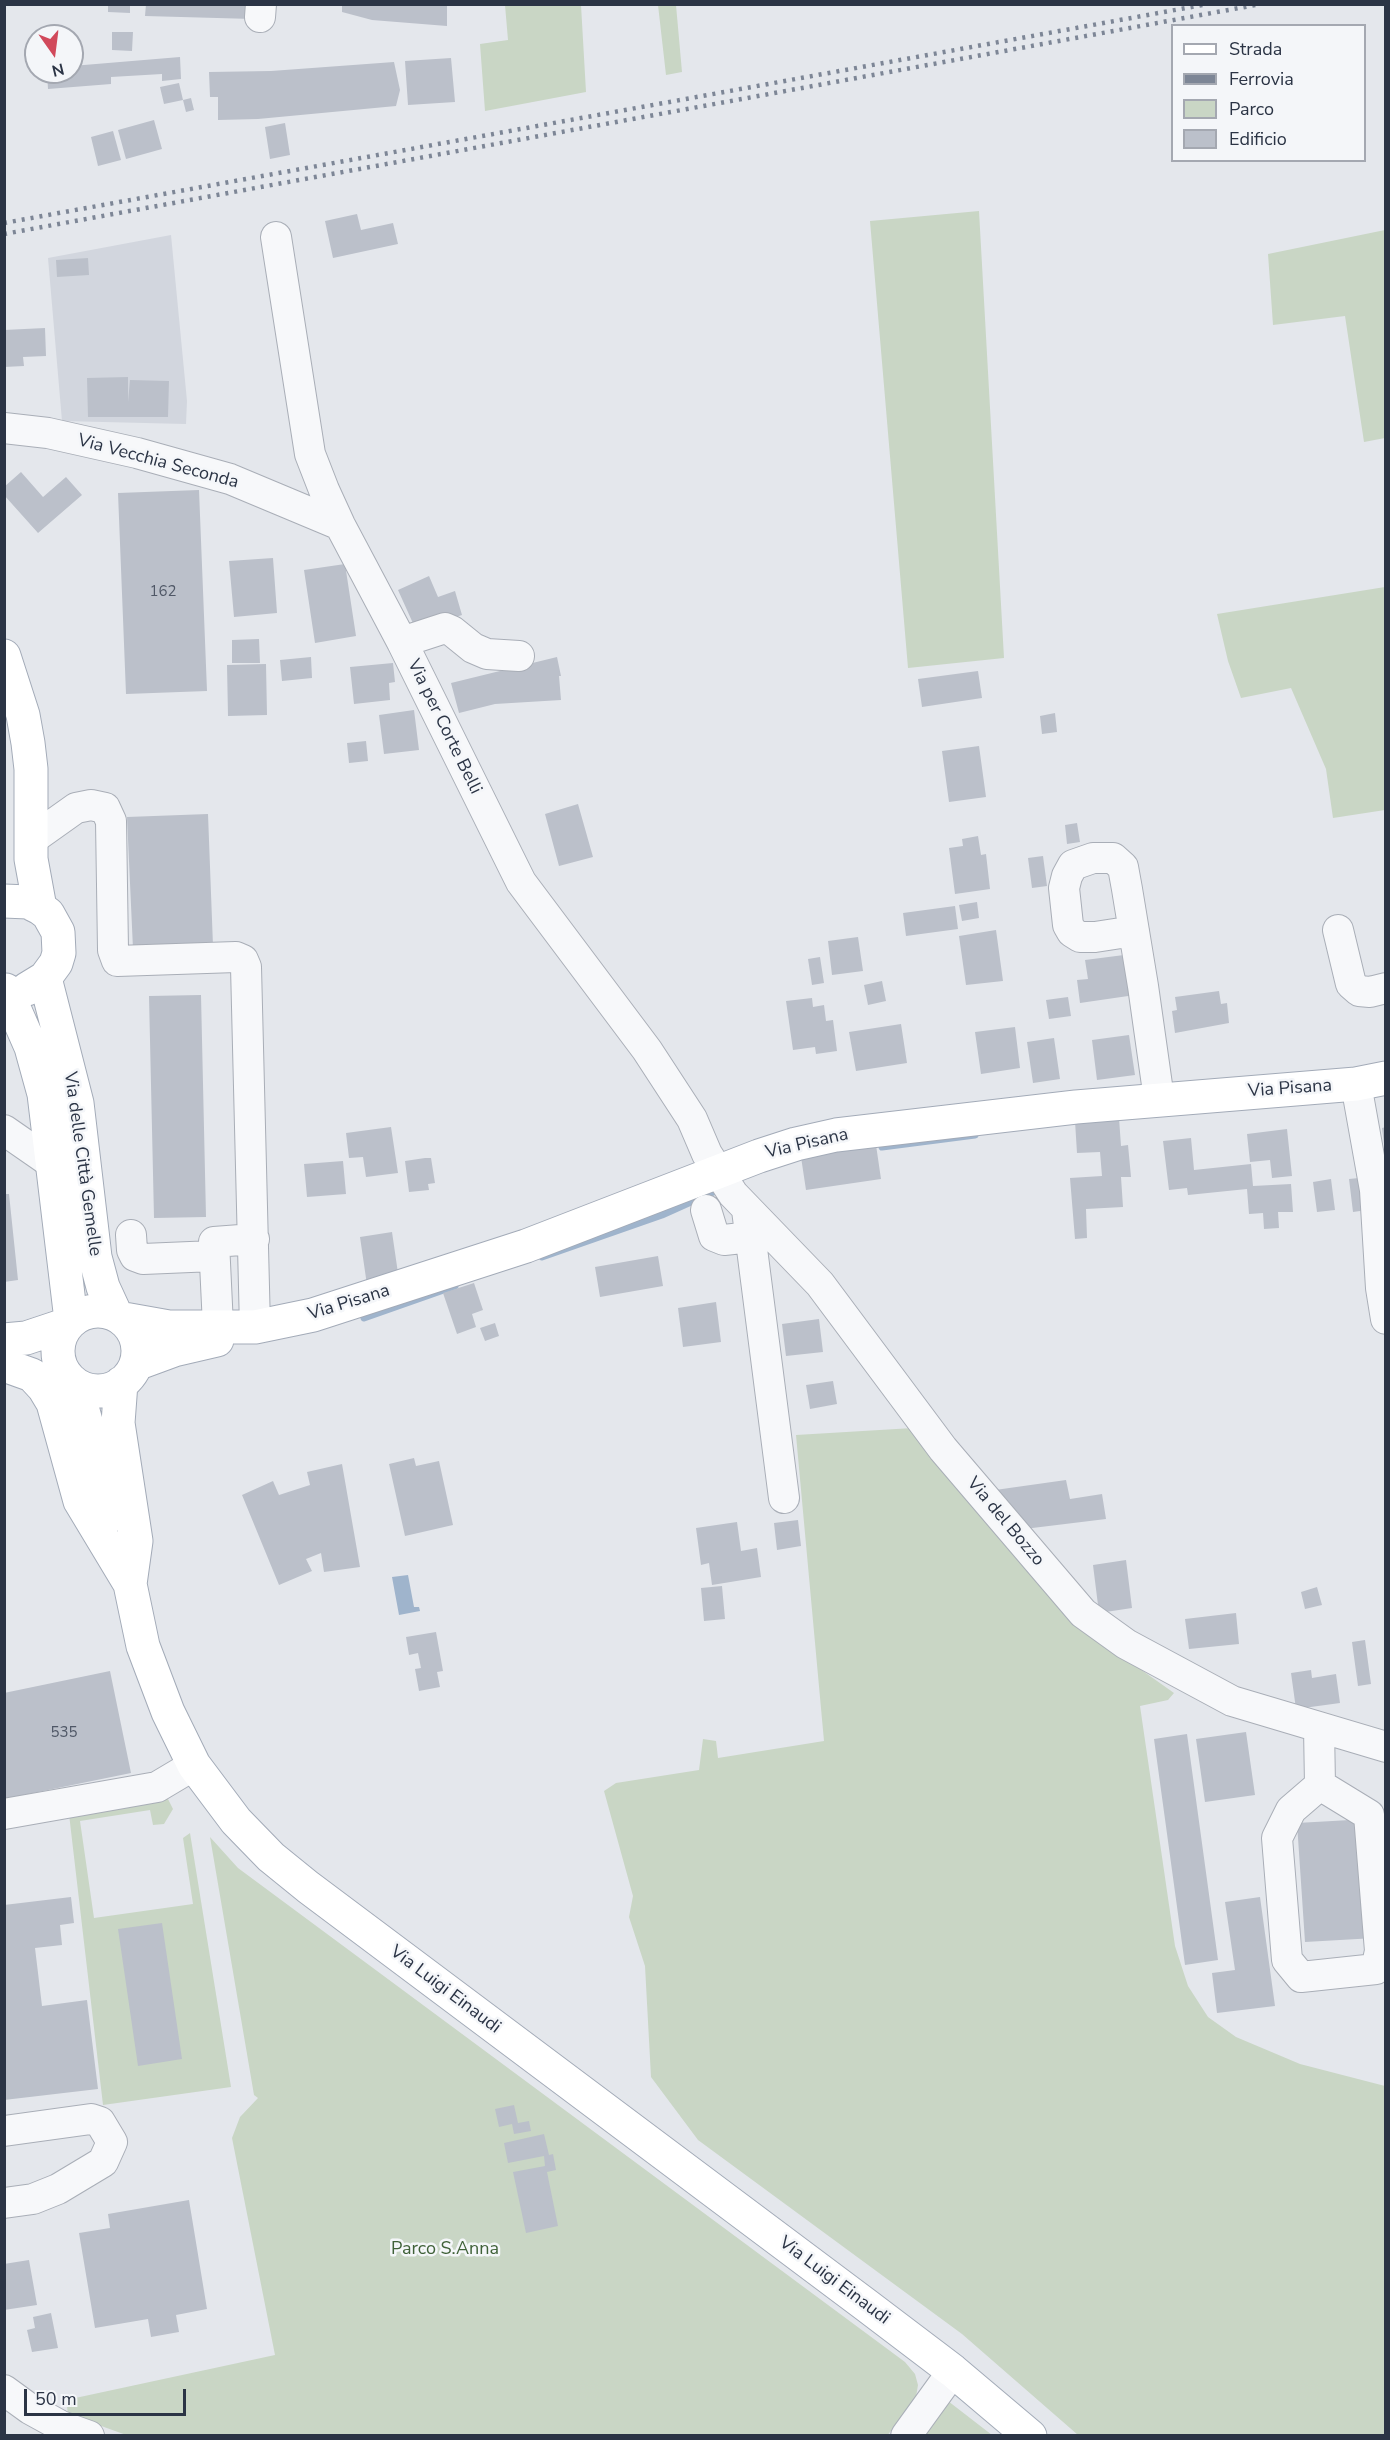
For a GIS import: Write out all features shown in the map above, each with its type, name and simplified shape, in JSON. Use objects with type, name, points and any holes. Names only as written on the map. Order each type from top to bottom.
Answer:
[{"type":"main road","points":[[4,656],[23,715],[28,743],[31,769],[33,876],[40,908]]},
{"type":"main road","points":[[4,901],[28,902],[40,908],[54,922],[60,943],[56,963],[45,978],[26,989],[5,989]]},
{"type":"main road","name":"Via delle Città Gemelle","points":[[45,978],[77,1103],[95,1257],[100,1276],[119,1316]]},
{"type":"main road","name":"Via delle Città Gemelle","points":[[5,989],[31,1047],[40,1077],[53,1164],[68,1322]]},
{"type":"main road","name":"Via Pisana","points":[[4,1353],[26,1357],[88,1390],[101,1391],[129,1373],[174,1350],[234,1335],[255,1327],[313,1316],[526,1246],[666,1194],[734,1199],[796,1144],[836,1135],[1159,1099],[1364,1090]]},
{"type":"main road","points":[[92,1228],[114,1274],[123,1287],[137,1300],[153,1309],[218,1326]]},
{"type":"main road","name":"Via Pisana","points":[[4,1340],[26,1338],[89,1312],[119,1316],[169,1328],[255,1327]]},
{"type":"main road","points":[[119,1316],[134,1335],[138,1346],[129,1373]]},
{"type":"main road","points":[[68,1322],[58,1343],[59,1360],[69,1378],[94,1450],[109,1546]]},
{"type":"main road","points":[[4,1365],[32,1375],[45,1388],[53,1403],[80,1501],[130,1584]]},
{"type":"main road","name":"Via Luigi Einaudi","points":[[129,1373],[119,1432],[136,1541],[130,1584],[143,1646],[154,1678],[194,1765],[222,1804],[248,1834],[308,1887],[953,2371],[1030,2436]]},
{"type":"street","name":"Via per Corte Belli","points":[[276,237],[310,454],[340,525],[402,642],[521,882],[647,1050],[692,1119],[734,1199]]},
{"type":"street","name":"Via Vecchia Seconda","points":[[4,428],[48,433],[137,453],[230,479],[340,525]]},
{"type":"street","points":[[402,642],[445,628],[473,648],[487,654],[519,656]]},
{"type":"street","points":[[31,840],[76,808],[91,805],[105,808],[111,821],[113,950],[117,961],[236,957],[243,960],[246,967],[255,1327]]},
{"type":"street","points":[[1338,930],[1351,984],[1359,991],[1370,992],[1386,987]]},
{"type":"street","points":[[1134,931],[1159,1099]]},
{"type":"street","points":[[1364,1090],[1375,1190],[1381,1288],[1386,1319]]},
{"type":"street","points":[[4,1130],[53,1164]]},
{"type":"street","points":[[706,1210],[714,1236],[724,1240],[734,1199]]},
{"type":"street","points":[[734,1199],[784,1498]]},
{"type":"street","name":"Via del Bozzo","points":[[734,1199],[820,1284],[943,1449],[1083,1613],[1126,1644],[1232,1701],[1386,1747]]},
{"type":"street","points":[[131,1235],[132,1250],[135,1256],[143,1259],[214,1256]]},
{"type":"street","points":[[218,1326],[214,1242],[254,1239]]},
{"type":"street","points":[[1320,1728],[1320,1785]]},
{"type":"street","points":[[4,1814],[157,1787],[194,1765]]},
{"type":"street","points":[[1320,1785],[1369,1815],[1380,1951],[1376,1969],[1301,1977],[1287,1960],[1277,1838],[1291,1809],[1320,1785]]},
{"type":"street","points":[[4,2131],[91,2119],[100,2122],[112,2142],[103,2162],[58,2189],[33,2199],[4,2203]]},
{"type":"street","points":[[906,2436],[953,2371]]},
{"type":"street","points":[[4,2390],[30,2409],[61,2426],[89,2436]]},
{"type":"shaded area","points":[[171,235],[187,401],[186,424],[62,421],[48,258]]},
{"type":"green space","points":[[505,5],[581,5],[586,92],[485,111],[480,44],[508,40]]},
{"type":"green space","points":[[658,5],[676,5],[682,72],[666,75]]},
{"type":"green space","points":[[979,211],[1004,658],[908,668],[870,221]]},
{"type":"green space","points":[[1385,230],[1385,438],[1364,442],[1345,316],[1273,325],[1268,254]]},
{"type":"green space","points":[[1385,587],[1385,810],[1333,818],[1326,769],[1291,688],[1241,698],[1228,661],[1217,614]]},
{"type":"green space","points":[[913,1428],[1075,1623],[1174,1693],[1168,1700],[1140,1706],[1175,1946],[1188,1986],[1208,2017],[1236,2037],[1300,2064],[1385,2086],[1385,2435],[1078,2435],[962,2334],[698,2140],[651,2077],[645,1966],[629,1917],[633,1896],[604,1791],[616,1783],[699,1770],[703,1739],[716,1741],[718,1758],[824,1741],[796,1435]]},
{"type":"green space","points":[[165,1793],[173,1809],[164,1824],[153,1825],[150,1810],[80,1821],[94,1918],[193,1904],[183,1838],[190,1833],[231,2087],[103,2105],[69,1814]]},
{"type":"green space","name":"Parco S.Anna","points":[[210,1837],[238,1868],[905,2362],[915,2374],[918,2385],[916,2397],[887,2436],[129,2436],[68,2414],[66,2400],[275,2355],[232,2138],[240,2117],[258,2098],[254,2095]]},
{"type":"green space","points":[[948,2401],[992,2435],[922,2436]]},
{"type":"water","points":[[408,1575],[414,1607],[419,1607],[420,1611],[399,1615],[392,1577]]},
{"type":"building","points":[[146,4],[253,4],[253,19],[145,16]]},
{"type":"building","points":[[342,4],[447,4],[447,26],[372,20],[342,12]]},
{"type":"building","points":[[108,5],[130,5],[130,13],[108,12]]},
{"type":"building","points":[[112,32],[133,32],[132,51],[112,50]]},
{"type":"building","points":[[180,57],[181,79],[162,81],[162,74],[111,77],[111,84],[48,89],[48,84],[84,84],[84,65]]},
{"type":"building","points":[[451,58],[455,102],[408,105],[405,61]]},
{"type":"building","points":[[394,62],[400,90],[396,106],[258,119],[218,120],[218,97],[210,97],[209,72],[271,71]]},
{"type":"building","points":[[179,83],[183,100],[164,104],[160,87]]},
{"type":"building","points":[[191,98],[194,110],[186,112],[183,100]]},
{"type":"building","points":[[154,120],[162,149],[126,159],[118,130]]},
{"type":"building","points":[[285,123],[290,155],[270,159],[265,127]]},
{"type":"building","points":[[113,131],[121,160],[98,166],[91,137]]},
{"type":"building","points":[[357,214],[361,230],[393,223],[398,244],[333,258],[325,221]]},
{"type":"building","points":[[88,258],[89,275],[57,277],[56,260]]},
{"type":"building","points":[[45,328],[46,356],[23,357],[24,366],[4,367],[4,330]]},
{"type":"building","points":[[128,377],[128,402],[130,380],[169,381],[168,417],[88,417],[87,378]]},
{"type":"building","points":[[21,472],[43,497],[66,477],[82,495],[38,533],[4,495],[4,487]]},
{"type":"building","points":[[199,490],[207,691],[126,694],[118,493]]},
{"type":"building","points":[[273,558],[277,613],[234,617],[229,561]]},
{"type":"building","points":[[345,564],[356,636],[315,643],[304,570]]},
{"type":"building","points":[[429,576],[438,597],[455,591],[462,615],[416,630],[398,590]]},
{"type":"building","points":[[259,639],[260,663],[232,663],[232,640]]},
{"type":"building","points":[[311,657],[312,678],[282,681],[280,660]]},
{"type":"building","points":[[557,657],[561,676],[559,676],[561,700],[495,704],[459,713],[451,683]]},
{"type":"building","points":[[393,663],[395,682],[389,683],[390,700],[354,704],[350,667]]},
{"type":"building","points":[[266,664],[267,715],[228,716],[227,665]]},
{"type":"building","points":[[978,671],[982,698],[922,707],[918,679]]},
{"type":"building","points":[[414,710],[419,750],[384,754],[379,715]]},
{"type":"building","points":[[1055,713],[1057,732],[1042,734],[1040,716]]},
{"type":"building","points":[[366,741],[368,761],[349,763],[347,743]]},
{"type":"building","points":[[979,746],[986,797],[949,802],[942,751]]},
{"type":"building","points":[[578,804],[593,857],[559,866],[545,814]]},
{"type":"building","points":[[208,814],[213,946],[133,949],[127,817]]},
{"type":"building","points":[[1077,823],[1080,842],[1067,844],[1065,825]]},
{"type":"building","points":[[978,836],[981,855],[986,854],[990,889],[955,894],[949,848],[963,846],[962,839]]},
{"type":"building","points":[[1043,856],[1047,886],[1032,888],[1028,858]]},
{"type":"building","points":[[977,902],[979,918],[962,921],[959,905]]},
{"type":"building","points":[[955,906],[958,929],[906,936],[903,913]]},
{"type":"building","points":[[996,930],[1003,981],[966,985],[959,936]]},
{"type":"building","points":[[858,937],[863,971],[832,975],[828,941]]},
{"type":"building","points":[[1124,955],[1135,995],[1080,1003],[1077,980],[1088,979],[1085,960]]},
{"type":"building","points":[[820,957],[824,983],[812,985],[808,959]]},
{"type":"building","points":[[882,981],[886,1001],[868,1005],[864,985]]},
{"type":"building","points":[[1219,991],[1221,1004],[1227,1003],[1229,1023],[1175,1033],[1172,1011],[1177,1010],[1175,997]]},
{"type":"building","points":[[201,995],[206,1217],[154,1218],[149,996]]},
{"type":"building","points":[[1068,997],[1071,1016],[1049,1019],[1046,1000]]},
{"type":"building","points":[[812,998],[813,1007],[824,1005],[826,1021],[833,1020],[837,1051],[816,1054],[815,1047],[793,1050],[786,1001]]},
{"type":"building","points":[[901,1024],[907,1063],[856,1071],[849,1032]]},
{"type":"building","points":[[1015,1027],[1020,1068],[981,1074],[975,1032]]},
{"type":"building","points":[[1129,1035],[1135,1075],[1097,1080],[1092,1040]]},
{"type":"building","points":[[1054,1038],[1060,1079],[1033,1083],[1027,1042]]},
{"type":"building","points":[[1119,1118],[1121,1146],[1128,1145],[1131,1177],[1121,1177],[1123,1207],[1086,1209],[1087,1238],[1075,1239],[1070,1178],[1102,1176],[1100,1152],[1077,1153],[1075,1121]]},
{"type":"building","points":[[391,1127],[398,1173],[366,1177],[363,1157],[349,1158],[346,1133]]},
{"type":"building","points":[[1386,1127],[1386,1144],[1384,1144],[1382,1128]]},
{"type":"building","points":[[1287,1129],[1292,1176],[1272,1178],[1270,1160],[1250,1162],[1247,1134]]},
{"type":"building","points":[[1191,1138],[1194,1170],[1251,1164],[1253,1186],[1291,1184],[1293,1212],[1278,1212],[1279,1228],[1264,1229],[1263,1213],[1249,1214],[1247,1189],[1188,1195],[1187,1188],[1169,1190],[1163,1141]]},
{"type":"building","points":[[876,1145],[881,1179],[806,1190],[801,1157]]},
{"type":"building","points":[[431,1158],[435,1183],[428,1184],[429,1190],[409,1192],[405,1161]]},
{"type":"building","points":[[343,1161],[346,1194],[307,1197],[304,1164]]},
{"type":"building","points":[[1369,1177],[1374,1209],[1353,1212],[1349,1179]]},
{"type":"building","points":[[1331,1179],[1335,1210],[1317,1212],[1313,1182]]},
{"type":"building","points":[[4,1194],[9,1194],[18,1280],[4,1282]]},
{"type":"building","points":[[392,1232],[399,1280],[367,1285],[360,1237]]},
{"type":"building","points":[[658,1256],[663,1286],[600,1297],[595,1267]]},
{"type":"building","points":[[474,1283],[483,1310],[472,1314],[476,1327],[457,1334],[443,1293]]},
{"type":"building","points":[[716,1302],[721,1342],[683,1347],[678,1308]]},
{"type":"building","points":[[819,1319],[823,1352],[786,1356],[782,1324]]},
{"type":"building","points":[[495,1323],[499,1336],[485,1341],[480,1328]]},
{"type":"building","points":[[833,1381],[837,1404],[810,1409],[806,1385]]},
{"type":"building","points":[[414,1458],[416,1466],[439,1461],[453,1525],[405,1536],[389,1464]]},
{"type":"building","points":[[342,1464],[360,1567],[324,1572],[321,1553],[306,1559],[312,1571],[279,1585],[242,1495],[273,1481],[279,1495],[310,1485],[307,1472]]},
{"type":"building","points":[[1066,1480],[1070,1499],[1102,1494],[1106,1519],[1016,1530],[988,1491]]},
{"type":"building","points":[[798,1520],[801,1546],[777,1550],[774,1523]]},
{"type":"building","points":[[737,1522],[741,1551],[757,1548],[761,1577],[712,1585],[709,1563],[701,1565],[696,1528]]},
{"type":"building","points":[[1126,1560],[1132,1608],[1099,1613],[1093,1565]]},
{"type":"building","points":[[722,1586],[725,1619],[704,1621],[701,1588]]},
{"type":"building","points":[[1317,1587],[1322,1605],[1305,1609],[1301,1592]]},
{"type":"building","points":[[1236,1613],[1239,1644],[1189,1649],[1185,1619]]},
{"type":"building","points":[[436,1632],[443,1671],[437,1672],[440,1687],[419,1691],[415,1669],[421,1668],[418,1653],[409,1655],[406,1637]]},
{"type":"building","points":[[1365,1640],[1371,1684],[1358,1686],[1352,1642]]},
{"type":"building","points":[[1311,1670],[1312,1678],[1336,1674],[1340,1703],[1296,1709],[1291,1673]]},
{"type":"building","points":[[110,1671],[131,1773],[4,1799],[4,1693]]},
{"type":"building","points":[[1246,1732],[1255,1795],[1205,1802],[1196,1739]]},
{"type":"building","points":[[1187,1734],[1218,1960],[1185,1965],[1154,1739]]},
{"type":"building","points":[[1368,1819],[1375,1938],[1305,1942],[1297,1823]]},
{"type":"building","points":[[71,1897],[74,1923],[60,1925],[62,1945],[35,1948],[42,2006],[87,2000],[98,2089],[4,2100],[4,1905]]},
{"type":"building","points":[[1260,1897],[1275,2006],[1217,2013],[1212,1973],[1235,1970],[1225,1902]]},
{"type":"building","points":[[162,1923],[182,2059],[138,2066],[118,1929]]},
{"type":"building","points":[[514,2105],[518,2123],[529,2121],[531,2131],[514,2134],[512,2124],[499,2127],[495,2109]]},
{"type":"building","points":[[544,2134],[549,2155],[553,2154],[556,2170],[547,2172],[558,2226],[526,2233],[513,2172],[545,2166],[544,2156],[508,2163],[504,2143]]},
{"type":"building","points":[[189,2200],[207,2309],[176,2315],[179,2332],[151,2337],[148,2319],[95,2328],[79,2233],[110,2228],[108,2214]]},
{"type":"building","points":[[29,2260],[37,2305],[4,2310],[4,2264]]},
{"type":"building","points":[[51,2313],[58,2348],[32,2352],[27,2330],[35,2328],[33,2317]]},
{"type":"waterway","points":[[882,1147],[975,1135]]},
{"type":"waterway","points":[[542,1257],[662,1215],[722,1188]]},
{"type":"waterway","points":[[364,1318],[455,1286]]},
{"type":"railway","points":[[4,223],[1208,4]]},
{"type":"railway","points":[[4,234],[1261,4]]}]
